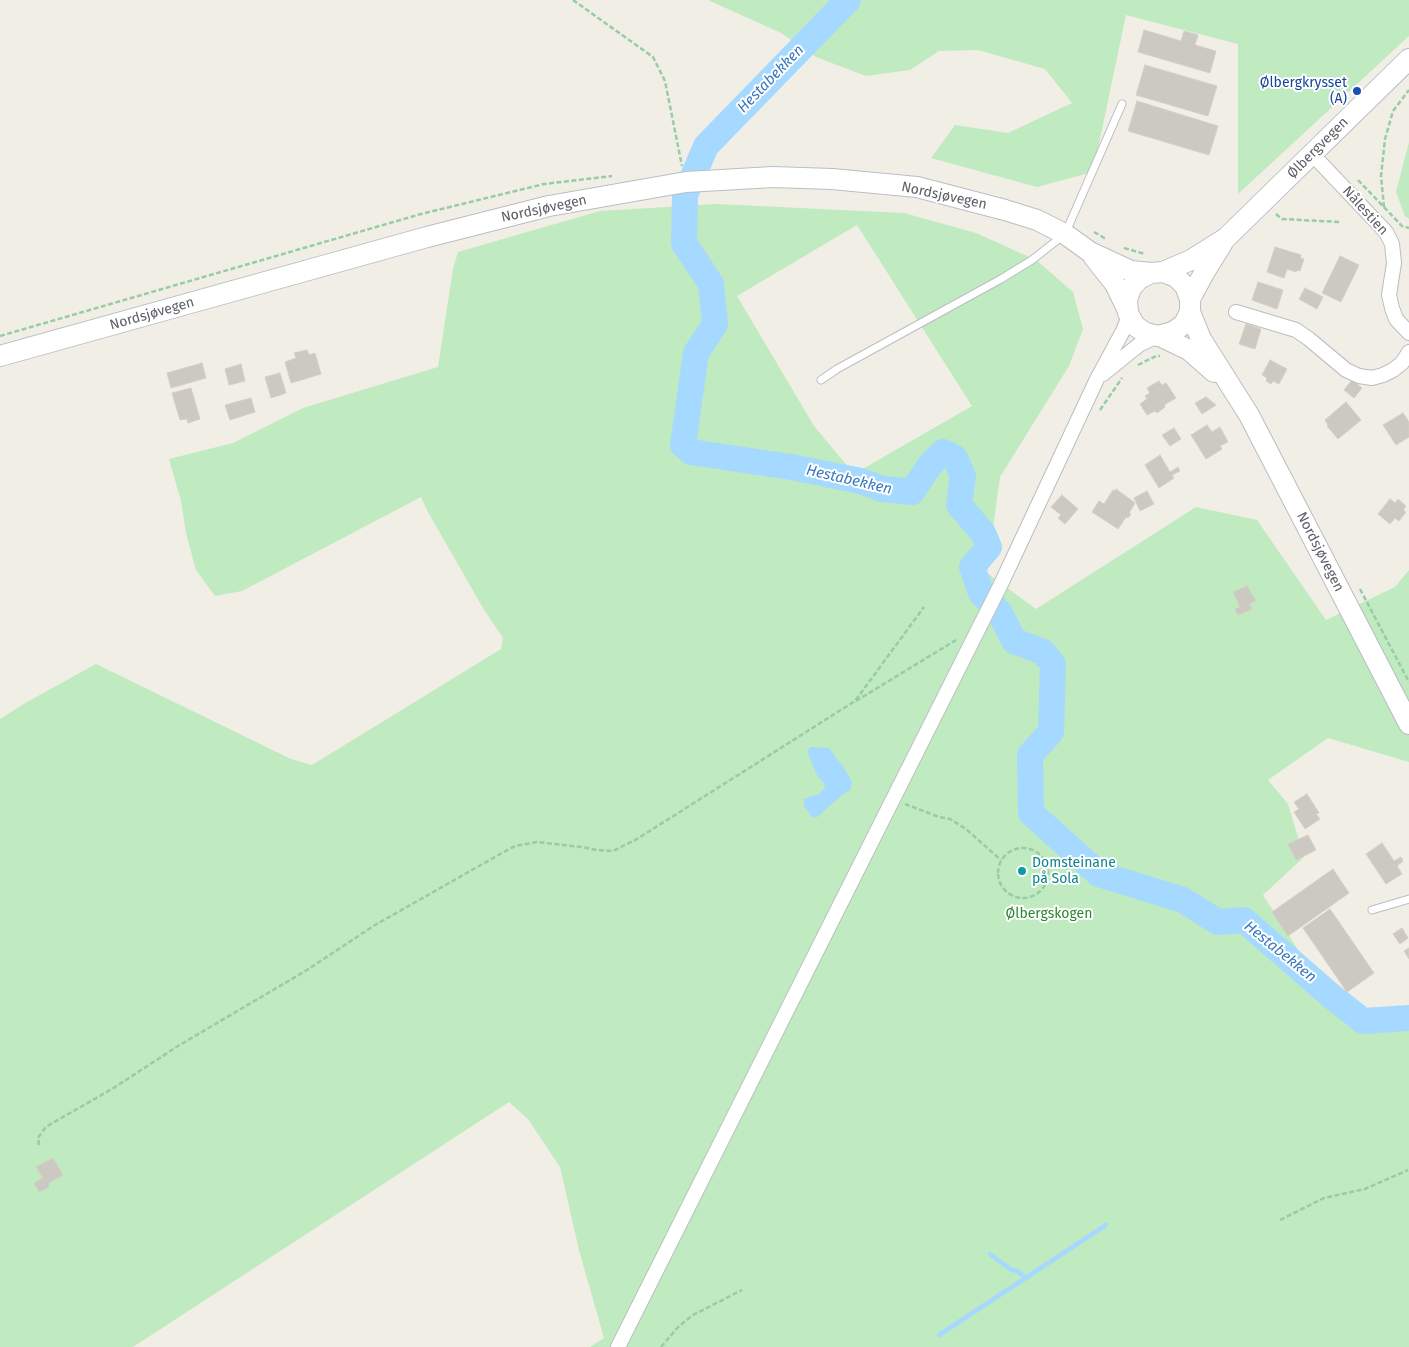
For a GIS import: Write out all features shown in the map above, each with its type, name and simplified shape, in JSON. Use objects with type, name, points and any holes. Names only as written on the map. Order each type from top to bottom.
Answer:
[{"type":"main road","name":"Ølbergvegen","points":[[1156,268],[1191,260],[1226,238],[1409,59]]},
{"type":"main road","name":"Nordsjøvegen","points":[[0,356],[427,237],[549,206],[686,182],[773,177],[832,179],[917,187],[1068,227],[1115,284],[1129,314]]},
{"type":"main road","name":"Ølbergvegen","points":[[1190,305],[1204,273],[1226,238]]},
{"type":"main road","name":"Nordsjøvegen","points":[[1090,252],[1131,271],[1156,268]]},
{"type":"main road","points":[[1156,268],[1176,277],[1185,286],[1190,305],[1184,324],[1173,332],[1159,336],[1146,333],[1136,326],[1129,314],[1127,300],[1131,288],[1139,279],[1156,268]]},
{"type":"main road","name":"Nordsjøvegen","points":[[1190,305],[1201,339],[1249,415],[1409,724]]},
{"type":"main road","name":"Nordsjøvegen","points":[[1159,336],[1189,350],[1228,382]]},
{"type":"street","name":"Nålestien","points":[[1312,154],[1386,232],[1392,244],[1394,263],[1390,295],[1392,308],[1396,319],[1409,333]]},
{"type":"street","points":[[1236,312],[1296,330],[1346,370],[1359,376],[1372,378],[1384,375],[1402,363],[1409,352]]},
{"type":"street","points":[[618,1347],[897,800],[1097,379],[1124,329],[1129,314]]},
{"type":"street","points":[[1097,379],[1140,344],[1159,336]]},
{"type":"lane","points":[[821,380],[837,369],[1032,260],[1068,227],[1122,104]]},
{"type":"lane","points":[[1372,910],[1409,899]]},
{"type":"path","points":[[573,0],[653,57],[665,81],[686,182]]},
{"type":"path","points":[[1384,207],[1381,176],[1385,139],[1393,111],[1409,90]]},
{"type":"path","points":[[0,336],[421,214],[544,184],[613,176]]},
{"type":"path","points":[[1358,179],[1402,226],[1409,228]]},
{"type":"path","points":[[1273,212],[1282,219],[1341,222]]},
{"type":"path","points":[[1068,227],[1109,241]]},
{"type":"path","points":[[1116,245],[1156,268]]},
{"type":"path","points":[[1134,367],[1156,356],[1163,356]]},
{"type":"path","points":[[1099,410],[1127,371]]},
{"type":"path","points":[[1360,589],[1409,682]]},
{"type":"path","points":[[855,701],[924,607]]},
{"type":"path","points":[[39,1145],[38,1138],[49,1125],[112,1089],[193,1037],[306,970],[375,926],[515,846],[530,842],[554,843],[606,851],[620,848],[855,701],[963,636],[978,629]]},
{"type":"path","points":[[897,800],[939,817],[950,819],[966,829],[1001,860]]},
{"type":"path","points":[[1018,848],[1031,848],[1041,854],[1046,862],[1048,875],[1045,886],[1033,896],[1025,898],[1011,895],[1002,887],[998,876],[1001,860],[1009,852],[1018,848]]},
{"type":"path","points":[[1280,1220],[1324,1198],[1365,1189],[1408,1170]]},
{"type":"path","points":[[661,1347],[678,1327],[693,1315],[742,1290]]},
{"type":"green space","points":[[708,0],[1409,0],[1409,36],[1238,194],[1238,44],[1126,15],[1093,172],[1037,187],[931,158],[955,125],[1008,133],[1072,103],[1045,69],[978,50],[939,51],[910,70],[866,76],[816,57],[781,33]]},
{"type":"green space","points":[[1409,142],[1409,219],[1405,216],[1396,192]]},
{"type":"green space","name":"Ølbergskogen","points":[[717,204],[904,213],[976,233],[1036,260],[1073,292],[1083,329],[1069,366],[1000,477],[987,573],[1036,609],[1196,507],[1257,520],[1326,620],[1395,587],[1409,570],[1409,762],[1328,738],[1268,780],[1288,804],[1304,857],[1263,895],[1346,1025],[1409,1011],[1409,1347],[590,1347],[604,1338],[579,1250],[560,1167],[528,1119],[509,1102],[133,1347],[0,1347],[0,719],[96,664],[291,759],[312,765],[501,649],[503,638],[483,608],[421,497],[242,591],[215,596],[196,570],[186,533],[181,501],[169,459],[233,443],[303,408],[438,367],[453,269],[458,252],[600,211]],"holes":[[[857,225],[972,406],[854,474],[814,426],[737,296]]]},
{"type":"water","points":[[810,747],[829,748],[852,782],[850,790],[817,817],[812,817],[804,806],[804,799],[819,794],[825,788],[807,752]]},
{"type":"building","points":[[1144,30],[1181,41],[1184,31],[1198,35],[1195,45],[1216,51],[1210,73],[1138,52]]},
{"type":"building","points":[[1145,65],[1217,86],[1208,116],[1136,95]]},
{"type":"building","points":[[1137,101],[1218,126],[1209,155],[1128,131]]},
{"type":"building","points":[[1275,247],[1301,255],[1300,258],[1304,259],[1300,271],[1297,270],[1296,272],[1287,269],[1284,278],[1267,272]]},
{"type":"building","points":[[1340,256],[1359,265],[1341,302],[1322,293]]},
{"type":"building","points":[[1258,282],[1283,290],[1277,309],[1252,300]]},
{"type":"building","points":[[1305,288],[1323,297],[1317,309],[1299,299]]},
{"type":"building","points":[[1246,324],[1261,329],[1255,349],[1239,344]]},
{"type":"building","points":[[307,350],[309,355],[315,353],[321,374],[291,383],[285,362],[296,358],[294,353]]},
{"type":"building","points":[[1270,360],[1287,369],[1279,384],[1273,381],[1271,384],[1262,375]]},
{"type":"building","points":[[202,363],[206,378],[171,388],[167,373]]},
{"type":"building","points":[[241,364],[245,381],[229,385],[225,369]]},
{"type":"building","points":[[280,373],[286,393],[271,398],[265,377]]},
{"type":"building","points":[[1352,380],[1362,388],[1354,398],[1344,390]]},
{"type":"building","points":[[1159,381],[1162,385],[1166,383],[1176,398],[1164,405],[1165,407],[1157,413],[1155,411],[1147,415],[1140,404],[1147,399],[1145,396],[1150,393],[1147,388]]},
{"type":"building","points":[[191,388],[200,419],[188,423],[187,419],[180,420],[172,393]]},
{"type":"building","points":[[1206,397],[1216,405],[1202,414],[1195,403]]},
{"type":"building","points":[[251,398],[255,412],[230,420],[225,405]]},
{"type":"building","points":[[1346,402],[1361,420],[1338,439],[1327,426],[1325,420]]},
{"type":"building","points":[[1403,413],[1409,422],[1409,437],[1396,445],[1383,425]]},
{"type":"building","points":[[1207,425],[1212,432],[1220,427],[1228,442],[1220,446],[1222,449],[1206,459],[1191,435]]},
{"type":"building","points":[[1174,428],[1181,439],[1170,446],[1162,435]]},
{"type":"building","points":[[1160,455],[1170,472],[1178,467],[1180,471],[1172,475],[1174,478],[1159,488],[1145,465]]},
{"type":"building","points":[[1116,489],[1135,503],[1129,513],[1131,514],[1128,518],[1126,517],[1118,529],[1092,512],[1099,501],[1104,504],[1113,490],[1115,491]]},
{"type":"building","points":[[1147,491],[1154,504],[1140,511],[1134,498]]},
{"type":"building","points":[[1062,495],[1078,509],[1065,524],[1058,518],[1061,515],[1051,507]]},
{"type":"building","points":[[1390,499],[1395,503],[1398,499],[1406,506],[1403,510],[1406,512],[1399,521],[1395,518],[1390,524],[1378,514]]},
{"type":"building","points":[[1247,586],[1256,601],[1249,604],[1252,609],[1238,615],[1235,609],[1240,607],[1233,592]]},
{"type":"building","points":[[1307,794],[1319,813],[1316,814],[1320,819],[1305,829],[1294,812],[1299,809],[1294,802]]},
{"type":"building","points":[[1308,835],[1316,850],[1296,860],[1288,844]]},
{"type":"building","points":[[1382,843],[1394,861],[1401,857],[1403,861],[1397,866],[1402,874],[1386,884],[1366,854]]},
{"type":"building","points":[[1333,869],[1349,893],[1288,936],[1272,912]]},
{"type":"building","points":[[1330,909],[1374,973],[1347,992],[1303,928]]},
{"type":"building","points":[[1402,928],[1408,938],[1400,944],[1393,934]]},
{"type":"building","points":[[1409,948],[1409,959],[1404,951]]},
{"type":"building","points":[[53,1158],[63,1175],[49,1183],[49,1187],[39,1192],[34,1183],[43,1178],[36,1167]]},
{"type":"waterway","name":"Hestabekken","points":[[848,0],[706,146],[685,195],[684,243],[711,284],[715,324],[696,353],[683,445],[691,452],[791,467],[861,481],[882,489],[912,492],[930,465],[943,452],[955,458],[963,476],[959,505],[983,533],[989,547],[972,567],[981,593],[1000,613],[1014,641],[1043,652],[1053,664],[1051,732],[1030,755],[1031,813],[1099,874],[1183,900],[1218,922],[1244,920],[1330,995],[1363,1021],[1409,1018]]},
{"type":"waterway","points":[[939,1335],[1106,1225]]},
{"type":"waterway","points":[[990,1254],[1026,1278]]},
{"type":"place","name":"Ølbergkrysset (A)","points":[[1357,91]]},
{"type":"place","name":"Domsteinane på Sola","points":[[1022,871]]}]
